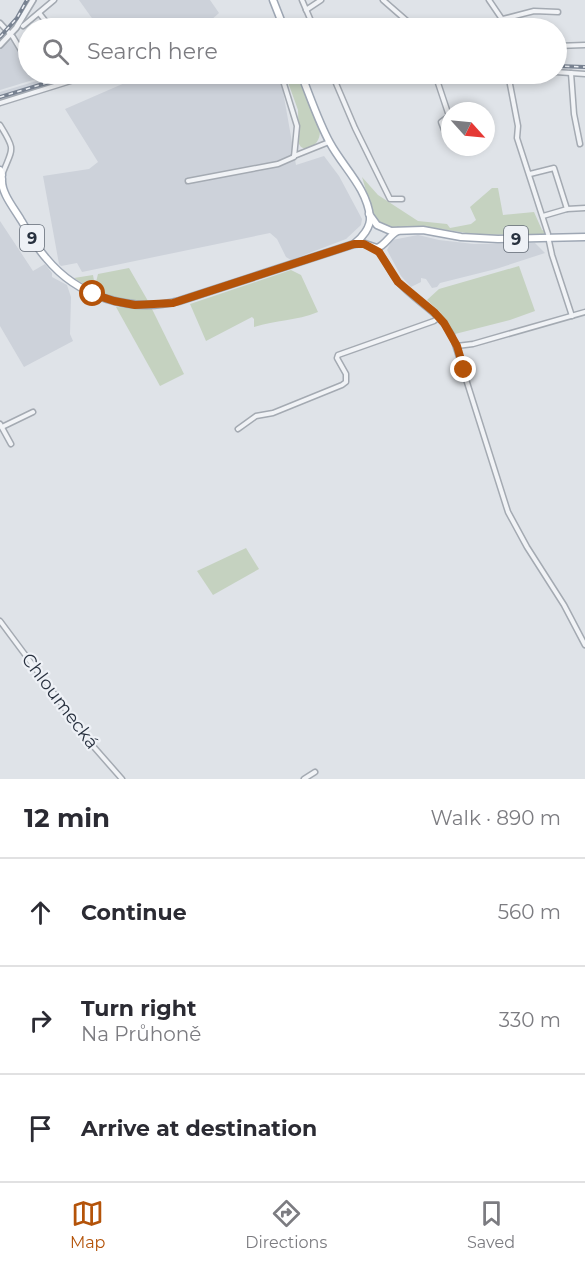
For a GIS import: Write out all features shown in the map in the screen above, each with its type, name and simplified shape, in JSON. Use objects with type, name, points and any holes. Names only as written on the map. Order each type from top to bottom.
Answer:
[{"type":"main road","points":[[273,0],[280,18]]},
{"type":"main road","points":[[305,84],[329,142],[360,189],[369,214],[364,240],[370,247]]},
{"type":"main road","name":"9","points":[[1,175],[3,190],[36,245],[55,269],[73,283],[94,294],[128,304],[152,305],[179,301],[354,244],[370,247],[385,243],[392,234],[398,231]]},
{"type":"main road","points":[[369,214],[386,234],[385,243]]},
{"type":"main road","name":"9","points":[[354,244],[373,225],[398,231],[423,230],[498,239],[585,237]]},
{"type":"street","points":[[22,18],[33,0]]},
{"type":"street","points":[[33,18],[48,2],[54,0]]},
{"type":"street","points":[[302,0],[310,18]]},
{"type":"street","points":[[306,10],[321,0]]},
{"type":"street","points":[[383,0],[404,18]]},
{"type":"street","points":[[489,0],[502,18]]},
{"type":"street","points":[[507,18],[534,11],[558,12]]},
{"type":"street","points":[[39,13],[43,18]]},
{"type":"street","points":[[0,45],[11,35],[18,24]]},
{"type":"street","points":[[1,27],[11,35],[18,46]]},
{"type":"street","points":[[567,46],[585,45]]},
{"type":"street","points":[[567,73],[585,74]]},
{"type":"street","points":[[571,73],[579,144]]},
{"type":"street","points":[[0,103],[61,84]]},
{"type":"street","points":[[284,84],[297,126],[294,157]]},
{"type":"street","points":[[336,84],[355,129],[390,199],[402,199]]},
{"type":"street","points":[[438,84],[444,102]]},
{"type":"street","points":[[510,84],[518,126],[517,138],[548,234]]},
{"type":"street","points":[[0,125],[11,147],[11,155],[1,175]]},
{"type":"street","points":[[188,181],[279,164],[329,142]]},
{"type":"street","points":[[530,174],[552,167],[555,162]]},
{"type":"street","points":[[1,175],[7,164]]},
{"type":"street","points":[[552,167],[555,169],[567,209]]},
{"type":"street","points":[[543,216],[567,209],[585,208]]},
{"type":"street","points":[[549,241],[572,316]]},
{"type":"street","points":[[384,258],[385,243]]},
{"type":"street","points":[[370,247],[384,258],[398,282],[439,317],[457,346],[508,512],[526,547],[564,605],[585,645]]},
{"type":"street","points":[[457,346],[473,344],[585,312]]},
{"type":"street","points":[[238,429],[256,416],[273,413],[342,385],[346,381],[346,374],[337,358],[338,355],[434,321],[439,317]]},
{"type":"street","points":[[11,444],[1,425],[33,412]]},
{"type":"street","name":"Chloumecká","points":[[0,621],[93,746],[122,779]]},
{"type":"street","points":[[304,779],[315,772]]},
{"type":"shaded area","points":[[79,0],[210,0],[219,13],[213,18],[92,18]]},
{"type":"shaded area","points":[[13,38],[18,47],[20,84],[0,90],[0,50]]},
{"type":"shaded area","points":[[27,84],[53,84],[0,100],[0,92]]},
{"type":"shaded area","points":[[122,84],[282,84],[296,165],[324,156],[339,176],[362,219],[361,225],[346,239],[291,260],[286,257],[277,239],[270,233],[82,272],[77,263],[61,266],[43,176],[89,169],[98,162],[65,109]]},
{"type":"shaded area","points":[[0,221],[33,271],[45,264],[52,273],[52,277],[67,285],[71,297],[70,334],[73,341],[24,367],[0,326]]},
{"type":"shaded area","points":[[418,235],[474,244],[535,243],[545,253],[496,269],[440,283],[437,287],[432,288],[426,279],[421,278],[421,282],[411,287],[401,276],[387,250],[392,240]]},
{"type":"green space","points":[[289,84],[300,84],[320,130],[317,142],[307,150],[299,144],[298,110]]},
{"type":"green space","points":[[362,177],[378,195],[418,221],[447,224],[450,228],[471,224],[476,220],[470,207],[492,188],[498,188],[503,215],[534,212],[546,234],[479,235],[422,226],[390,229],[374,217]]},
{"type":"green space","points":[[519,266],[535,311],[455,334],[440,312],[427,300],[439,289]]},
{"type":"green space","points":[[129,268],[148,301],[128,300],[109,295],[74,278],[93,275],[95,286],[98,274]]},
{"type":"green space","points":[[291,270],[301,275],[318,312],[254,327],[252,317],[206,341],[190,304]]},
{"type":"green space","points":[[116,307],[152,309],[184,374],[160,386]]},
{"type":"green space","points":[[246,548],[259,569],[213,595],[197,571]]},
{"type":"railway","points":[[0,37],[17,18],[27,0]]},
{"type":"railway","points":[[567,66],[585,67]]},
{"type":"railway","points":[[0,97],[43,84]]},
{"type":"route","points":[[93,294],[135,305],[168,304],[362,243],[379,252],[398,282],[444,323],[457,346],[464,370]]}]
